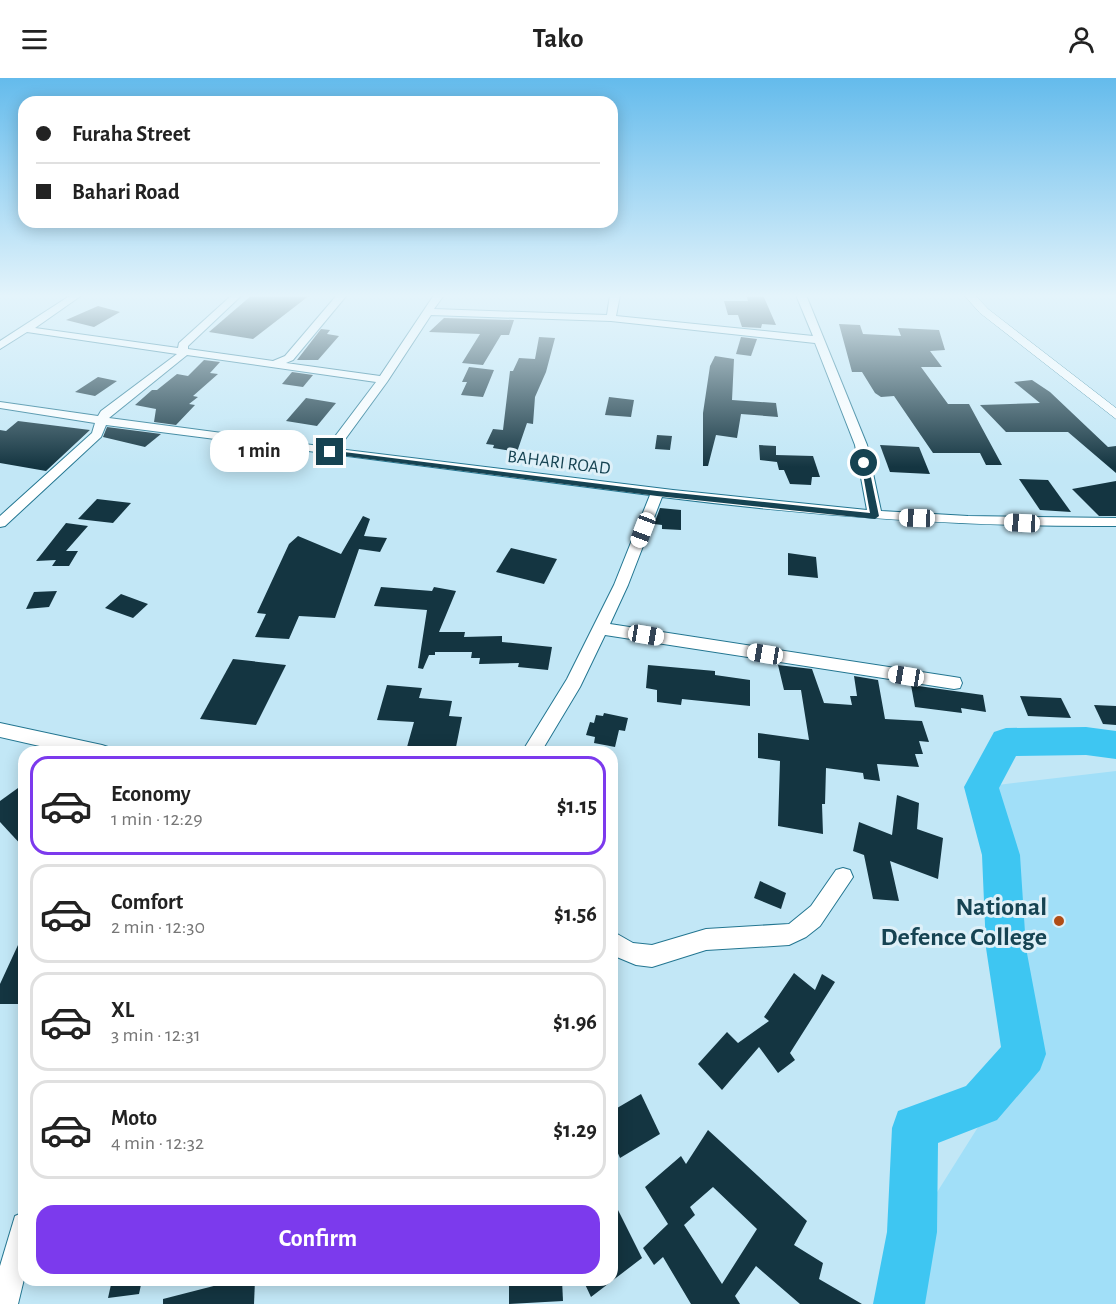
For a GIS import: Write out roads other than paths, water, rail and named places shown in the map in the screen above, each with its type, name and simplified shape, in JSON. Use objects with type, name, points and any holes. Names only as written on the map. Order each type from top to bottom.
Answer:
[{"type":"street","points":[[0,523],[97,434],[105,413],[182,355],[182,352]]},
{"type":"street","points":[[198,352],[383,380]]},
{"type":"street","points":[[277,363],[289,358],[294,352]]},
{"type":"street","points":[[330,452],[401,352]]},
{"type":"street","points":[[823,352],[861,445],[875,516]]},
{"type":"street","points":[[1036,352],[1116,415]]},
{"type":"street","name":"BAHARI ROAD","points":[[0,405],[330,452],[657,493],[875,516],[1043,524],[1116,522]]},
{"type":"street","points":[[535,746],[574,682],[621,585],[657,493]]},
{"type":"street","points":[[599,628],[954,683]]},
{"type":"street","points":[[0,730],[74,746]]},
{"type":"street","points":[[618,947],[644,956],[668,953],[693,942],[777,935],[797,931],[814,919],[843,877]]},
{"type":"street","points":[[4,1304],[18,1249]]},
{"type":"waterway","points":[[899,1304],[912,1232],[915,1128],[981,1104],[1024,1054],[1006,948],[1001,855],[981,787],[1006,742],[1086,741],[1116,745]]},
{"type":"place","name":"National Defence College","points":[[1059,921]]}]
